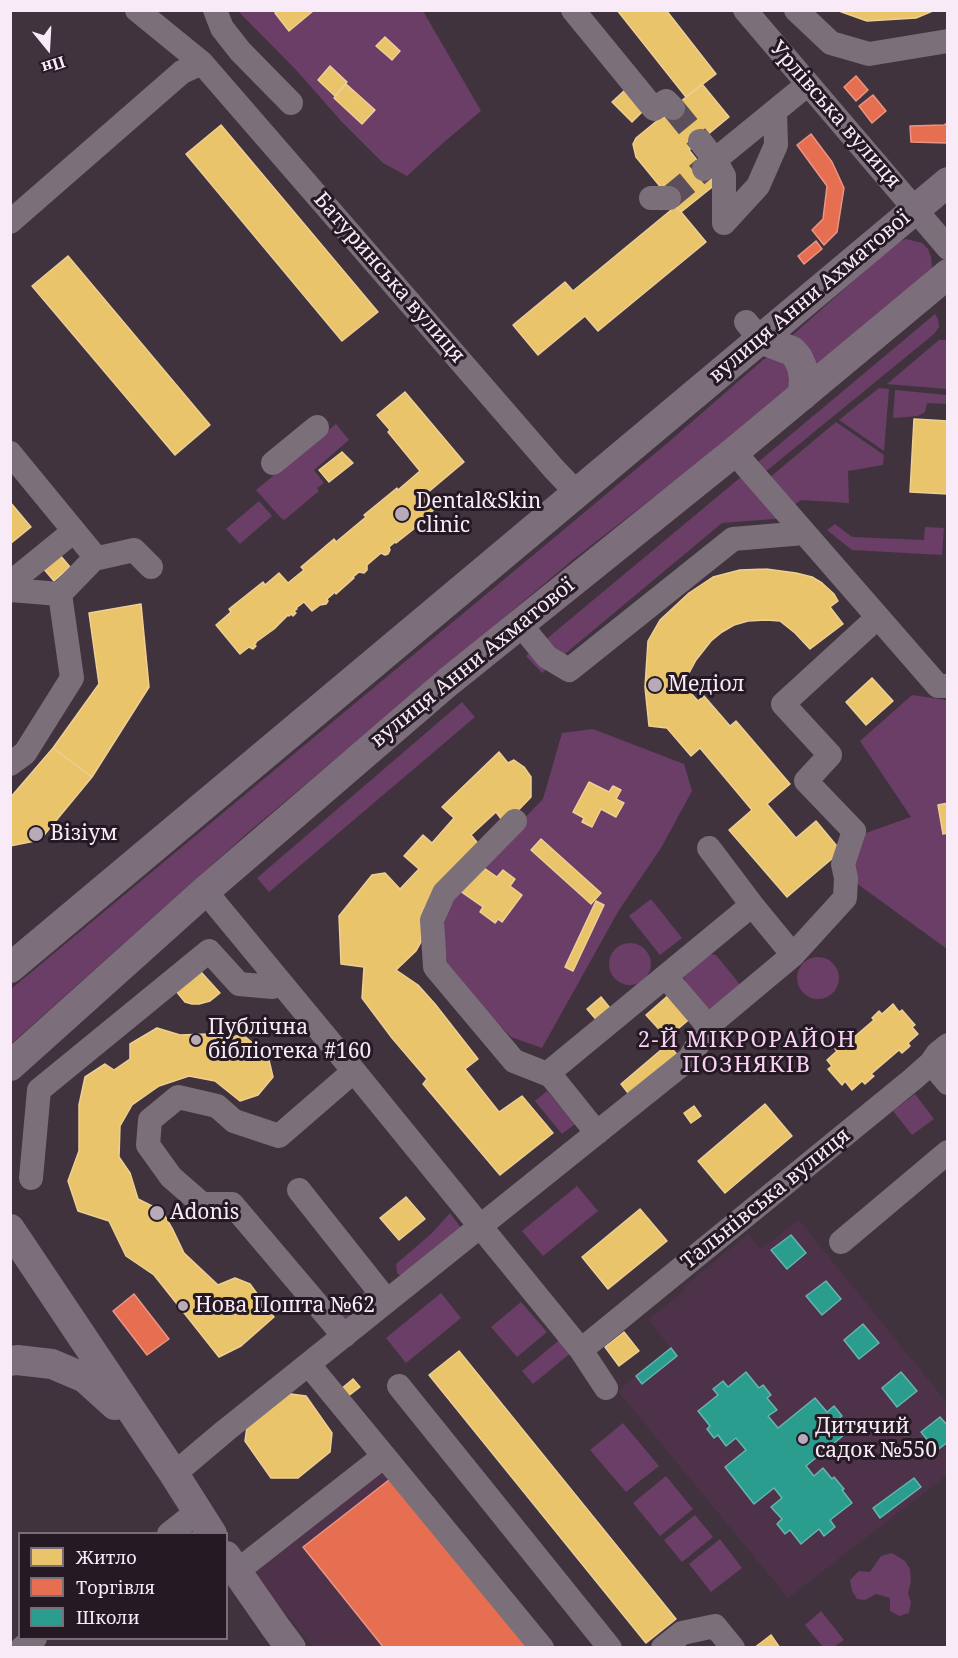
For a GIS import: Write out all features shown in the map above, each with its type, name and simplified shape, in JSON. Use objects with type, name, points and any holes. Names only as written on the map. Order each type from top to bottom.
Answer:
[{"type":"main road","name":"вулиця Анни Ахматової","points":[[10,968],[577,492],[753,330],[948,182]]},
{"type":"main road","name":"вулиця Анни Ахматової","points":[[10,1066],[205,891],[440,688],[734,452],[948,274]]},
{"type":"main road","points":[[753,330],[792,351],[798,358],[804,378],[802,395]]},
{"type":"main road","points":[[10,1229],[205,1522]]},
{"type":"main road","points":[[10,1361],[52,1364],[85,1378],[145,1430]]},
{"type":"main road","points":[[231,1564],[291,1647]]},
{"type":"street","name":"Батуринська вулиця","points":[[137,10],[153,18],[202,63],[577,492]]},
{"type":"street","points":[[214,10],[222,28],[240,51],[291,103]]},
{"type":"street","points":[[573,10],[654,109],[666,101],[673,108]]},
{"type":"street","name":"Урлівська вулиця","points":[[745,10],[948,248]]},
{"type":"street","points":[[796,10],[831,43],[869,54],[948,41]]},
{"type":"street","points":[[10,222],[182,72],[202,63]]},
{"type":"street","points":[[709,164],[808,84]]},
{"type":"street","points":[[700,141],[709,164],[724,176],[724,223],[759,186],[776,145],[775,111]]},
{"type":"street","points":[[273,463],[317,427]]},
{"type":"street","points":[[734,452],[938,686],[948,686]]},
{"type":"street","points":[[10,453],[93,554],[94,559]]},
{"type":"street","points":[[10,578],[15,579],[74,531]]},
{"type":"street","points":[[520,624],[547,657],[568,670],[733,539],[804,533]]},
{"type":"street","points":[[60,594],[94,559],[134,550],[151,567]]},
{"type":"street","points":[[10,590],[60,594]]},
{"type":"street","points":[[10,764],[25,753],[72,678],[60,594]]},
{"type":"street","points":[[174,1474],[690,1058],[708,1026],[793,955],[845,898],[846,878],[843,864],[854,831],[806,781],[830,755],[783,704],[878,617]]},
{"type":"street","points":[[515,821],[444,894],[432,920],[435,967],[513,1061],[547,1074],[597,1133]]},
{"type":"street","points":[[709,848],[793,955]]},
{"type":"street","points":[[205,891],[581,1350],[606,1388]]},
{"type":"street","points":[[547,1074],[752,905]]},
{"type":"street","points":[[31,1178],[39,1090],[209,951],[239,984],[273,987],[279,982]]},
{"type":"street","points":[[666,977],[708,1026]]},
{"type":"street","name":"Тальнівська вулиця","points":[[581,1350],[931,1063],[948,1045]]},
{"type":"street","points":[[931,1063],[948,1083]]},
{"type":"street","points":[[344,1336],[232,1204],[202,1204],[171,1177],[148,1145],[150,1120],[178,1096],[217,1106],[234,1121],[279,1136],[353,1070]]},
{"type":"street","points":[[841,1242],[948,1152]]},
{"type":"street","points":[[299,1190],[387,1301]]},
{"type":"street","points":[[309,1365],[542,1647]]},
{"type":"street","points":[[399,1386],[610,1647]]},
{"type":"street","points":[[231,1564],[384,1456]]},
{"type":"street","points":[[172,1532],[205,1522]]},
{"type":"street","points":[[663,1647],[682,1633],[715,1626],[733,1647]]},
{"type":"shaded area","points":[[238,11],[423,11],[481,111],[407,176],[383,163]]},
{"type":"shaded area","points":[[906,239],[922,243],[928,249],[932,267],[929,277],[813,370],[787,340],[896,243]]},
{"type":"shaded area","points":[[935,314],[939,327],[934,334],[759,477],[751,468]]},
{"type":"shaded area","points":[[939,340],[947,340],[947,389],[887,384]]},
{"type":"shaded area","points":[[774,354],[797,378],[784,396],[575,558],[251,830],[11,1044],[11,989],[671,440],[764,359]]},
{"type":"shaded area","points":[[879,388],[889,389],[884,451],[839,420]]},
{"type":"shaded area","points":[[895,390],[947,395],[947,404],[927,403],[925,412],[918,416],[893,418]]},
{"type":"shaded area","points":[[836,422],[884,455],[883,465],[848,471],[849,503],[801,500],[786,511],[763,483]]},
{"type":"shaded area","points":[[336,424],[349,440],[314,470],[324,483],[317,488],[319,491],[284,520],[256,490]]},
{"type":"shaded area","points":[[747,472],[788,518],[722,523],[542,673],[526,656]]},
{"type":"shaded area","points":[[259,501],[272,516],[240,544],[226,529]]},
{"type":"shaded area","points":[[835,524],[852,537],[924,540],[925,527],[944,528],[942,555],[852,550],[827,530]]},
{"type":"shaded area","points":[[912,695],[947,700],[947,949],[852,880],[849,858],[863,834],[911,817],[860,741]]},
{"type":"shaded area","points":[[462,702],[475,717],[269,892],[257,878]]},
{"type":"shaded area","points":[[593,729],[684,764],[692,791],[661,848],[619,910],[542,1048],[511,1037],[448,969],[443,928],[453,892],[543,799],[562,733]]},
{"type":"shaded area","points":[[651,899],[682,938],[660,955],[629,916]]},
{"type":"shaded area","points":[[630,943],[645,949],[651,964],[645,979],[630,985],[615,979],[609,964],[615,949]]},
{"type":"shaded area","points":[[704,953],[716,955],[742,987],[713,1010],[705,1007],[683,977]]},
{"type":"shaded area","points":[[818,957],[833,963],[839,978],[833,993],[818,999],[803,993],[797,978],[803,963]]},
{"type":"shaded area","points":[[547,1091],[575,1124],[562,1134],[535,1101]]},
{"type":"shaded area","points":[[915,1094],[934,1119],[912,1135],[893,1111]]},
{"type":"shaded area","points":[[577,1186],[598,1211],[543,1256],[522,1231]]},
{"type":"shaded area","points":[[450,1213],[464,1232],[402,1277],[397,1273],[396,1264],[431,1234]]},
{"type":"shaded area","name":"Дитячий садок №550","points":[[799,1220],[947,1403],[947,1475],[788,1598],[618,1391],[670,1347],[648,1320],[685,1290],[683,1287],[748,1234],[761,1249]]},
{"type":"shaded area","points":[[368,1289],[374,1300],[355,1323],[334,1318]]},
{"type":"shaded area","points":[[441,1293],[461,1318],[406,1363],[386,1338]]},
{"type":"shaded area","points":[[521,1302],[547,1332],[517,1357],[491,1327]]},
{"type":"shaded area","points":[[562,1338],[573,1351],[533,1384],[522,1371]]},
{"type":"shaded area","points":[[623,1423],[659,1466],[626,1492],[590,1450]]},
{"type":"shaded area","points":[[384,1456],[542,1647],[313,1647],[244,1563]]},
{"type":"shaded area","points":[[666,1476],[693,1509],[660,1536],[633,1503]]},
{"type":"shaded area","points":[[695,1515],[713,1537],[682,1562],[664,1540]]},
{"type":"shaded area","points":[[720,1539],[742,1568],[711,1592],[689,1564]]},
{"type":"shaded area","points":[[892,1553],[905,1561],[910,1569],[909,1613],[899,1616],[890,1611],[890,1598],[876,1594],[865,1600],[857,1599],[852,1591],[850,1580],[859,1571],[870,1572],[881,1556]]},
{"type":"shaded area","points":[[821,1611],[844,1640],[834,1647],[823,1647],[805,1625]]},
{"type":"building: Житло","points":[[277,10],[313,11],[289,31],[275,13]]},
{"type":"building: Житло","points":[[617,10],[666,10],[716,74],[686,97]]},
{"type":"building: Житло","points":[[836,10],[935,10],[916,18],[867,21]]},
{"type":"building: Житло","points":[[385,37],[400,51],[392,60],[376,46]]},
{"type":"building: Житло","points":[[330,66],[347,82],[335,96],[318,80]]},
{"type":"building: Житло","points":[[346,84],[375,110],[362,124],[334,98]]},
{"type":"building: Житло","points":[[702,84],[729,117],[689,150],[716,184],[681,212],[636,157],[633,144],[636,138]]},
{"type":"building: Житло","points":[[624,91],[643,111],[632,122],[612,102]]},
{"type":"building: Житло","points":[[221,125],[378,312],[342,341],[186,154]]},
{"type":"building: Житло","points":[[676,206],[706,242],[598,331],[585,316],[538,355],[513,325],[565,282],[573,291]]},
{"type":"building: Житло","points":[[68,256],[210,425],[175,455],[32,286]]},
{"type":"building: Житло","points":[[405,392],[464,462],[426,494],[437,507],[429,514],[430,519],[414,526],[415,528],[389,547],[388,554],[381,553],[367,565],[364,573],[359,572],[336,594],[335,592],[327,599],[326,604],[312,611],[304,602],[296,608],[293,616],[288,615],[256,642],[253,649],[249,647],[240,654],[216,625],[231,612],[229,609],[263,582],[265,585],[279,573],[288,583],[304,570],[301,567],[334,539],[336,542],[366,517],[364,515],[420,471],[377,415]]},
{"type":"building: Житло","points":[[914,419],[948,421],[948,494],[910,492]]},
{"type":"building: Житло","points":[[342,452],[353,463],[329,482],[319,470]]},
{"type":"building: Житло","points":[[10,502],[31,527],[10,544]]},
{"type":"building: Житло","points":[[59,554],[70,567],[54,581],[43,568]]},
{"type":"building: Житло","points":[[766,569],[812,577],[822,583],[838,601],[830,607],[843,624],[810,649],[780,621],[748,621],[734,625],[711,641],[696,660],[689,673],[688,690],[698,701],[704,696],[730,726],[736,721],[790,784],[767,804],[796,838],[816,821],[841,851],[787,897],[729,830],[752,810],[700,748],[691,756],[667,728],[649,726],[645,687],[648,641],[660,620],[689,593],[713,577],[740,570]]},
{"type":"building: Житло","points":[[141,604],[149,687],[92,777],[53,748],[99,684],[89,613]]},
{"type":"building: Житло","points":[[872,678],[893,701],[866,725],[846,702]]},
{"type":"building: Житло","points":[[53,748],[92,777],[40,840],[10,846],[10,798]]},
{"type":"building: Житло","points":[[499,752],[508,763],[514,760],[524,767],[531,777],[531,797],[505,824],[496,812],[471,835],[481,847],[423,909],[421,942],[416,951],[396,970],[418,985],[478,1059],[465,1069],[499,1112],[522,1096],[553,1133],[500,1175],[423,1084],[427,1079],[362,998],[364,967],[341,964],[339,916],[372,875],[385,873],[400,889],[419,869],[404,856],[423,835],[432,843],[454,818],[442,807]]},
{"type":"building: Житло","points":[[589,782],[609,792],[613,786],[621,790],[616,799],[624,803],[616,817],[601,809],[592,827],[582,822],[584,818],[573,812]]},
{"type":"building: Житло","points":[[948,803],[948,833],[943,834],[938,805]]},
{"type":"building: Житло","points":[[541,839],[601,893],[591,904],[531,850]]},
{"type":"building: Житло","points":[[484,868],[497,877],[503,870],[515,879],[510,886],[522,895],[502,922],[498,919],[495,923],[480,912],[483,907],[460,891],[473,873],[477,876]]},
{"type":"building: Житло","points":[[596,901],[604,905],[573,971],[565,967]]},
{"type":"building: Житло","points":[[201,972],[220,993],[210,1001],[199,1004],[185,1002],[176,991]]},
{"type":"building: Житло","points":[[671,993],[692,1017],[667,1038],[646,1015]]},
{"type":"building: Житло","points":[[601,997],[614,1013],[600,1024],[587,1009]]},
{"type":"building: Житло","points":[[893,1004],[899,1012],[902,1010],[915,1025],[912,1027],[918,1034],[908,1043],[910,1046],[902,1053],[899,1050],[871,1074],[874,1076],[865,1084],[862,1081],[852,1090],[845,1081],[842,1085],[828,1069],[832,1066],[827,1060],[844,1041],[846,1044],[874,1020],[872,1018],[879,1011],[882,1014]]},
{"type":"building: Житло","points":[[157,1028],[180,1035],[208,1034],[227,1039],[242,1034],[268,1056],[273,1077],[258,1095],[240,1101],[215,1081],[189,1076],[159,1086],[132,1105],[120,1126],[119,1157],[130,1173],[138,1199],[162,1211],[184,1253],[218,1285],[235,1278],[250,1284],[274,1317],[241,1346],[219,1357],[154,1275],[126,1256],[109,1221],[78,1211],[68,1181],[79,1151],[79,1105],[85,1077],[105,1064],[114,1070],[130,1059],[130,1044]]},
{"type":"building: Житло","points":[[668,1044],[680,1058],[632,1098],[621,1084]]},
{"type":"building: Житло","points":[[765,1104],[792,1136],[725,1193],[698,1161]]},
{"type":"building: Житло","points":[[694,1106],[701,1116],[691,1123],[684,1113]]},
{"type":"building: Житло","points":[[406,1197],[425,1219],[399,1240],[380,1218]]},
{"type":"building: Житло","points":[[640,1209],[667,1241],[608,1289],[582,1257]]},
{"type":"building: Житло","points":[[624,1332],[639,1351],[619,1366],[605,1347]]},
{"type":"building: Житло","points":[[459,1351],[676,1619],[646,1643],[429,1375]]},
{"type":"building: Житло","points":[[353,1379],[360,1387],[347,1397],[341,1389]]},
{"type":"building: Житло","points":[[283,1393],[306,1396],[332,1433],[330,1452],[298,1478],[271,1478],[245,1441],[248,1419]]},
{"type":"building: Житло","points":[[771,1635],[780,1648],[754,1648]]},
{"type":"building: Торгівля","points":[[856,76],[868,90],[856,101],[844,87]]},
{"type":"building: Торгівля","points":[[873,95],[886,111],[872,123],[859,106]]},
{"type":"building: Торгівля","points":[[948,122],[947,143],[911,142],[910,126],[944,125]]},
{"type":"building: Торгівля","points":[[811,134],[832,162],[844,188],[837,232],[824,245],[812,230],[823,219],[827,186],[797,145]]},
{"type":"building: Торгівля","points":[[816,241],[822,249],[804,264],[798,256]]},
{"type":"building: Торгівля","points":[[134,1294],[169,1339],[147,1355],[113,1311]]},
{"type":"building: Торгівля","points":[[394,1476],[530,1648],[384,1648],[303,1547]]},
{"type":"building: Школи","points":[[791,1235],[806,1253],[787,1269],[771,1250]]},
{"type":"building: Школи","points":[[826,1281],[841,1299],[822,1315],[806,1296]]},
{"type":"building: Школи","points":[[863,1324],[879,1343],[859,1359],[844,1340]]},
{"type":"building: Школи","points":[[671,1348],[677,1356],[642,1384],[636,1376]]},
{"type":"building: Школи","points":[[746,1372],[759,1388],[763,1385],[771,1395],[767,1398],[777,1410],[768,1416],[778,1428],[815,1398],[827,1412],[834,1406],[842,1416],[835,1422],[845,1434],[806,1466],[814,1476],[823,1468],[844,1489],[842,1490],[852,1503],[830,1520],[835,1527],[824,1536],[819,1529],[801,1544],[790,1530],[785,1534],[777,1524],[782,1519],[771,1507],[782,1498],[774,1488],[754,1504],[725,1467],[746,1450],[736,1438],[726,1446],[718,1435],[714,1438],[707,1429],[710,1426],[698,1411],[718,1395],[713,1389],[723,1381],[728,1387]]},
{"type":"building: Школи","points":[[901,1372],[917,1391],[897,1407],[882,1388]]},
{"type":"building: Школи","points":[[940,1417],[948,1426],[948,1442],[936,1451],[921,1432]]},
{"type":"building: Школи","points":[[914,1478],[921,1487],[880,1518],[873,1508]]},
{"type":"tunnel","points":[[673,108],[700,141]]},
{"type":"tunnel","points":[[669,198],[704,169]]},
{"type":"place","name":"Dental&Skin clinic","points":[[402,514]]},
{"type":"place","name":"Медіол","points":[[655,685]]},
{"type":"place","name":"Візіум","points":[[36,834]]},
{"type":"place","name":"Публічна бібліотека #160","points":[[196,1040]]},
{"type":"place","name":"Adonis","points":[[157,1213]]},
{"type":"place","name":"Нова Пошта №62","points":[[183,1306]]},
{"type":"place","name":"Дитячий садок №550","points":[[803,1439]]},
{"type":"district","name":"2-Й МІКРОРАЙОН ПОЗНЯКІВ","points":[[747,1054]]}]
